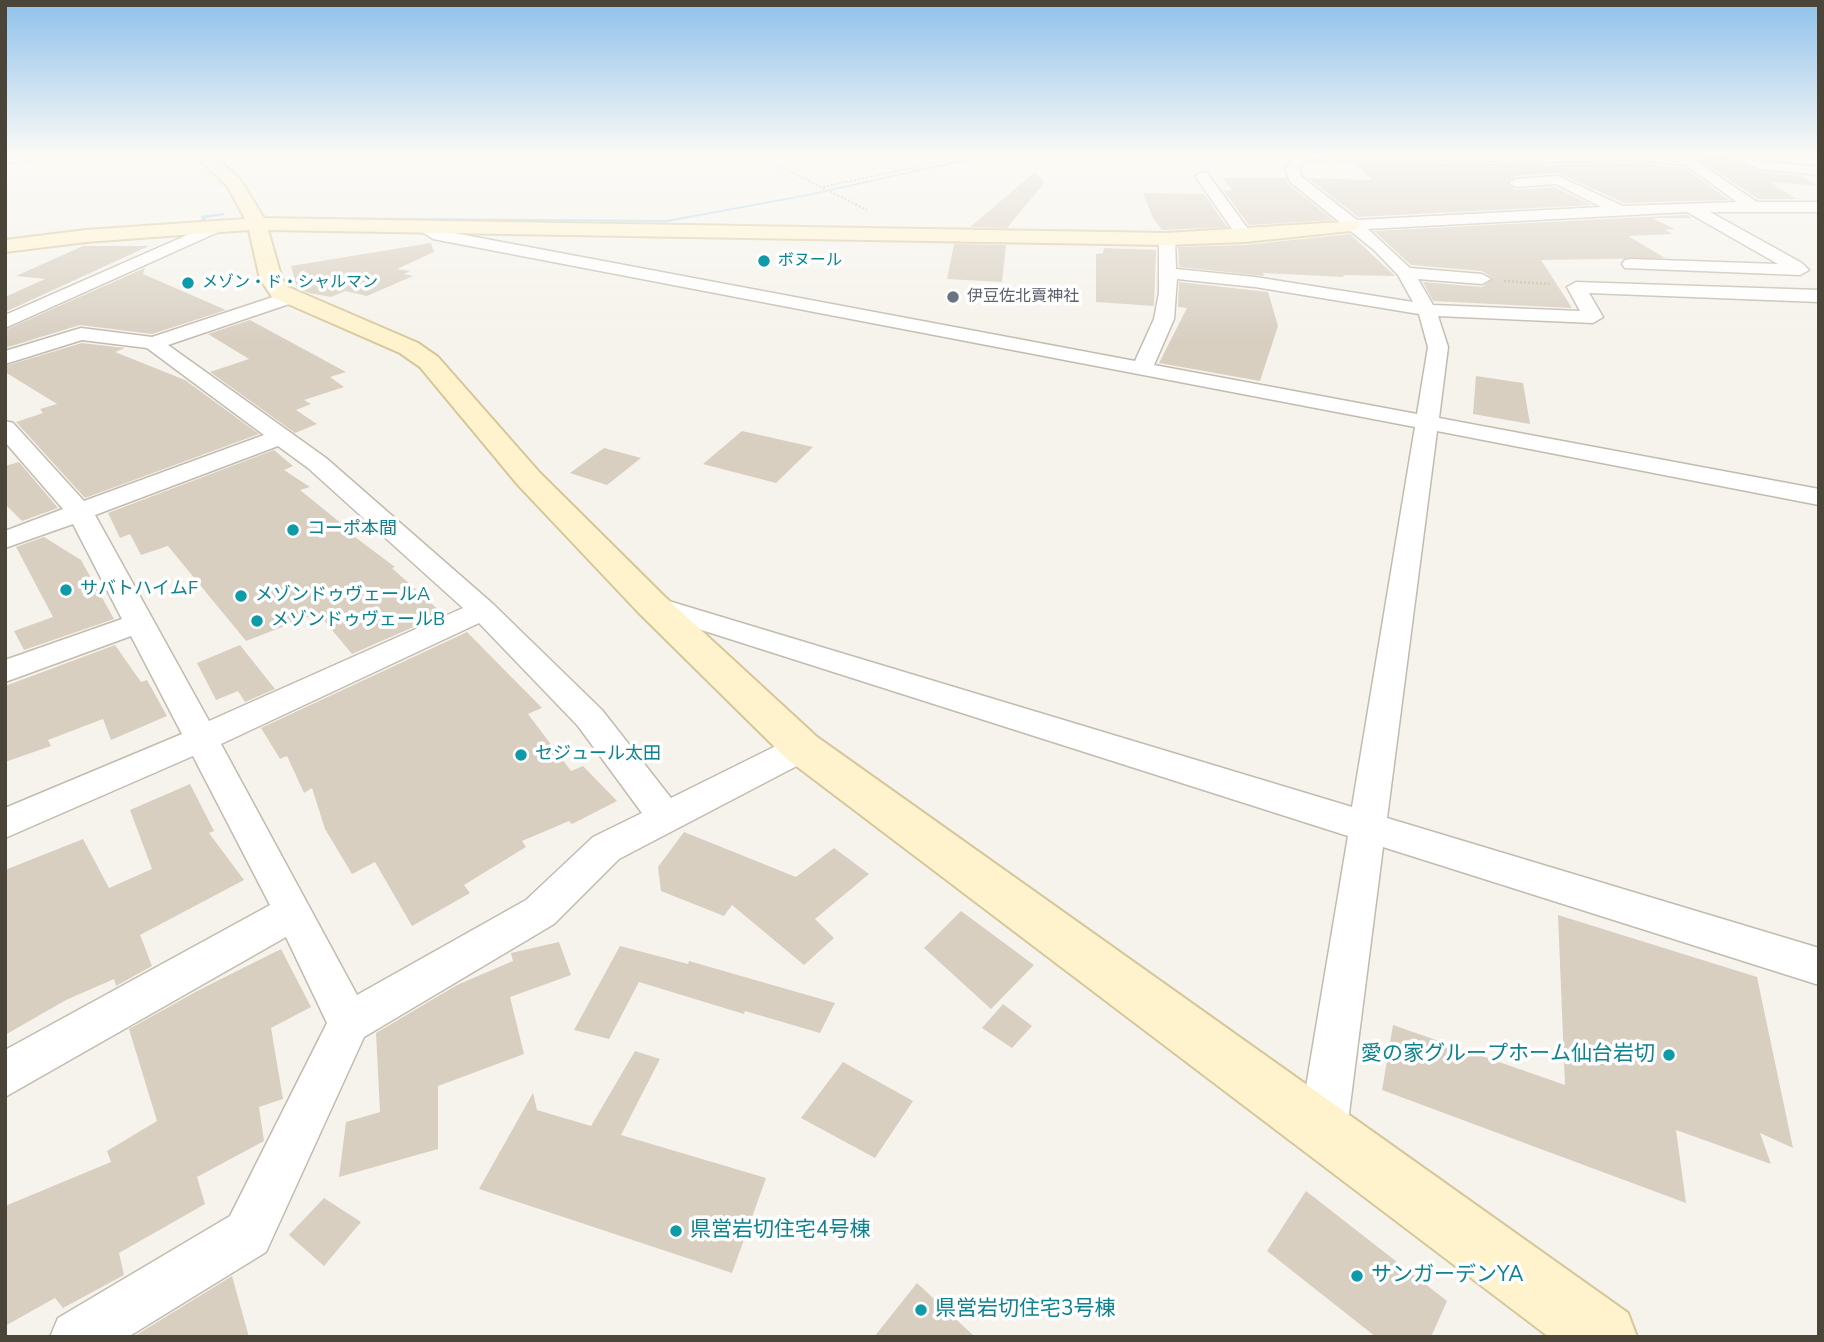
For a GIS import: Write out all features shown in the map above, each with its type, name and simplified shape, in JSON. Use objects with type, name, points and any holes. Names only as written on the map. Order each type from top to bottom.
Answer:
[{"type":"street","points":[[237,217],[238,225],[271,279],[288,298],[409,348],[429,362],[529,479],[652,605],[802,748],[1604,1337]]},
{"type":"street","points":[[1231,217],[1245,236]]},
{"type":"street","points":[[1322,1129],[1429,423],[1438,347],[1427,310],[1405,273],[1380,246],[1340,217]]},
{"type":"street","points":[[5,246],[238,225],[1167,239],[1245,236],[1350,225],[1512,217]]},
{"type":"street","points":[[1705,217],[1819,280]]},
{"type":"street","points":[[5,322],[238,225]]},
{"type":"street","points":[[423,227],[433,234],[1819,496]]},
{"type":"street","points":[[1142,369],[1164,319],[1168,293],[1167,239]]},
{"type":"street","points":[[1631,264],[1800,270]]},
{"type":"street","points":[[1166,273],[1255,282],[1427,310],[1593,317],[1576,287]]},
{"type":"street","points":[[1405,273],[1482,279]]},
{"type":"street","points":[[1576,287],[1819,296]]},
{"type":"street","points":[[5,358],[81,334],[153,343],[288,298]]},
{"type":"street","points":[[153,343],[317,463],[482,610],[590,718],[666,818]]},
{"type":"street","points":[[5,540],[282,436]]},
{"type":"street","points":[[13,447],[80,512],[294,912],[349,1023]]},
{"type":"street","points":[[652,605],[1819,967]]},
{"type":"street","points":[[5,824],[201,739],[482,610]]},
{"type":"street","points":[[5,672],[139,623]]},
{"type":"street","points":[[78,1336],[248,1234],[349,1023],[540,912],[606,848],[802,748]]},
{"type":"street","points":[[5,1075],[294,912]]},
{"type":"path","points":[[1482,279],[1576,287]]},
{"type":"building","points":[[982,217],[1016,217],[1007,228],[970,227]]},
{"type":"building","points":[[1220,217],[1227,227],[1162,230],[1153,218]]},
{"type":"building","points":[[1243,217],[1329,217],[1333,220],[1249,225]]},
{"type":"building","points":[[1654,217],[1692,218],[1652,218],[1675,229],[1665,230],[1673,234],[1628,236],[1665,258],[1541,260],[1572,308],[1433,301],[1423,282],[1482,287],[1493,278],[1482,271],[1411,265],[1374,231]]},
{"type":"building","points":[[1350,234],[1395,276],[1343,275],[1344,277],[1263,273],[1264,276],[1179,267],[1178,247],[1245,245]]},
{"type":"building","points":[[431,243],[434,252],[397,269],[410,271],[404,274],[413,276],[367,296],[345,291],[331,297],[309,293],[297,288],[291,266]]},
{"type":"building","points":[[954,244],[1006,245],[1002,282],[947,279]]},
{"type":"building","points":[[83,246],[149,246],[5,312],[5,297],[45,279],[16,276]]},
{"type":"building","points":[[1104,248],[1156,250],[1154,306],[1096,302],[1096,254],[1103,253]]},
{"type":"building","points":[[145,268],[143,274],[226,310],[152,334],[80,325],[5,348],[5,330]]},
{"type":"building","points":[[1179,282],[1268,292],[1278,326],[1260,381],[1159,363],[1187,308],[1178,307]]},
{"type":"building","points":[[250,320],[346,372],[330,377],[344,387],[304,400],[311,404],[296,410],[317,424],[295,433],[210,372],[249,359],[208,334]]},
{"type":"building","points":[[82,343],[125,348],[115,352],[185,380],[259,434],[85,498],[16,422],[43,413],[40,409],[57,404],[5,372],[5,366]]},
{"type":"building","points":[[1476,376],[1523,383],[1530,424],[1473,414]]},
{"type":"building","points":[[742,431],[813,447],[776,483],[703,464]]},
{"type":"building","points":[[604,448],[641,458],[607,485],[570,473]]},
{"type":"building","points":[[274,450],[293,466],[284,470],[310,487],[300,490],[342,524],[339,525],[395,567],[392,568],[443,614],[352,654],[318,613],[246,641],[168,546],[141,555],[130,534],[120,538],[108,513]]},
{"type":"building","points":[[19,462],[58,508],[22,521],[5,504],[5,466]]},
{"type":"building","points":[[44,537],[81,560],[114,619],[24,650],[14,631],[53,617],[16,547]]},
{"type":"building","points":[[467,632],[542,708],[528,714],[571,771],[583,766],[617,801],[572,824],[569,821],[522,841],[526,847],[464,885],[470,893],[412,926],[375,862],[352,874],[325,829],[312,788],[304,793],[287,756],[280,759],[261,728]]},
{"type":"building","points":[[115,645],[141,682],[147,680],[167,716],[111,740],[103,719],[48,740],[51,746],[5,762],[5,686]]},
{"type":"building","points":[[240,645],[275,689],[245,702],[238,691],[216,700],[197,663]]},
{"type":"building","points":[[190,784],[214,831],[209,833],[244,880],[140,935],[152,966],[116,986],[114,979],[66,1000],[5,1035],[5,870],[83,839],[109,888],[152,869],[130,810]]},
{"type":"building","points":[[684,832],[796,877],[834,848],[869,874],[815,919],[834,938],[804,965],[732,905],[724,916],[661,891],[658,867]]},
{"type":"building","points":[[961,911],[1034,965],[991,1009],[924,948]]},
{"type":"building","name":"愛の家グループホーム仙台岩切","points":[[1558,915],[1757,977],[1793,1148],[1760,1133],[1771,1164],[1676,1130],[1686,1203],[1382,1090],[1393,1025],[1565,1085]]},
{"type":"building","points":[[559,942],[571,975],[510,997],[524,1054],[438,1086],[438,1149],[339,1177],[346,1122],[380,1112],[376,1033],[457,985],[513,961],[511,953]]},
{"type":"building","points":[[620,946],[688,964],[689,961],[835,1003],[820,1033],[745,1011],[744,1014],[639,982],[609,1039],[574,1030]]},
{"type":"building","points":[[281,949],[311,1007],[271,1028],[283,1099],[259,1107],[264,1141],[197,1177],[205,1204],[119,1253],[124,1275],[63,1308],[55,1298],[5,1326],[5,1206],[111,1162],[107,1151],[157,1121],[129,1029]]},
{"type":"building","points":[[1003,1004],[1032,1026],[1012,1048],[982,1028]]},
{"type":"building","name":"県営岩切住宅4号棟","points":[[635,1051],[660,1059],[621,1135],[766,1178],[732,1273],[479,1189],[533,1093],[537,1110],[591,1126]]},
{"type":"building","points":[[843,1062],[913,1101],[875,1158],[801,1118]]},
{"type":"building","name":"サンガーデンYA","points":[[1306,1191],[1447,1301],[1431,1337],[1376,1337],[1267,1251]]},
{"type":"building","points":[[324,1198],[361,1222],[324,1266],[289,1235]]},
{"type":"building","points":[[232,1276],[249,1337],[133,1337]]},
{"type":"building","name":"県営岩切住宅3号棟","points":[[917,1283],[975,1337],[874,1337]]},
{"type":"waterway","points":[[204,221],[203,217],[205,217]]},
{"type":"waterway","points":[[271,218],[667,221],[691,217]]},
{"type":"place","name":"ボヌール","points":[[764,261]]},
{"type":"place","name":"メゾン・ド・シャルマン","points":[[188,283]]},
{"type":"place","name":"伊豆佐北賣神社","points":[[953,297]]},
{"type":"place","name":"コーポ本間","points":[[293,530]]},
{"type":"place","name":"サバトハイムF","points":[[66,590]]},
{"type":"place","name":"メゾンドゥヴェールA","points":[[241,596]]},
{"type":"place","name":"メゾンドゥヴェールB","points":[[257,621]]},
{"type":"place","name":"セジュール太田","points":[[521,755]]},
{"type":"place","name":"愛の家グループホーム仙台岩切","points":[[1669,1055]]},
{"type":"place","name":"県営岩切住宅4号棟","points":[[676,1231]]},
{"type":"place","name":"サンガーデンYA","points":[[1357,1276]]},
{"type":"place","name":"県営岩切住宅3号棟","points":[[921,1310]]}]
